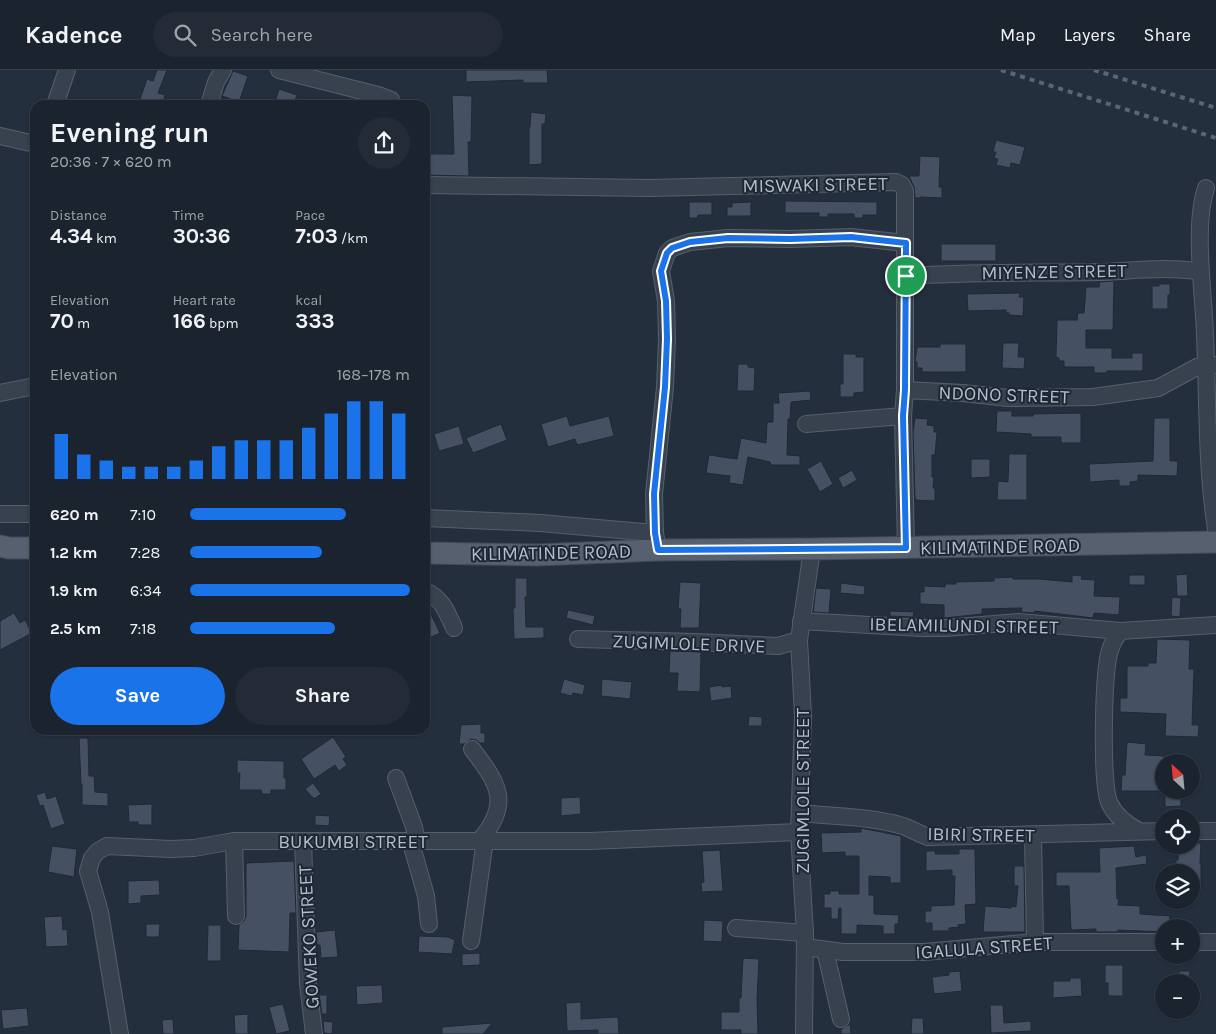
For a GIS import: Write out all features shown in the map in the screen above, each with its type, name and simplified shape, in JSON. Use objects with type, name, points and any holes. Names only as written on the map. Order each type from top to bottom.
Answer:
[{"type":"main road","name":"KILIMATINDE ROAD","points":[[430,553],[537,555],[656,542],[812,549],[1216,542]]},
{"type":"main road","points":[[0,546],[30,548]]},
{"type":"street","points":[[57,100],[67,70]]},
{"type":"street","points":[[211,100],[216,82],[223,70]]},
{"type":"street","points":[[279,70],[391,100]]},
{"type":"street","points":[[0,136],[30,143]]},
{"type":"street","name":"MISWAKI STREET","points":[[430,185],[650,188],[896,182],[902,185],[905,191],[906,243],[905,390],[903,416],[906,548]]},
{"type":"street","points":[[1206,188],[1202,209],[1201,272],[1211,366],[1206,432],[1216,528]]},
{"type":"street","points":[[430,518],[540,523],[656,542],[654,494],[664,396],[667,339],[666,301],[661,271],[667,253],[672,248],[690,242],[728,238],[790,239],[851,237],[906,243]]},
{"type":"street","name":"MIYENZE STREET","points":[[906,276],[998,272],[1099,272],[1171,269],[1201,272]]},
{"type":"street","name":"NDONO STREET","points":[[905,390],[963,393],[1008,398],[1092,397],[1158,388],[1197,368],[1211,366]]},
{"type":"street","points":[[0,393],[30,387]]},
{"type":"street","points":[[806,424],[903,416]]},
{"type":"street","points":[[0,514],[30,514]]},
{"type":"street","name":"ZUGIMLOLE STREET","points":[[804,1034],[805,940],[799,832],[803,716],[799,640],[812,549]]},
{"type":"street","points":[[430,593],[443,604],[454,628]]},
{"type":"street","name":"IBELAMILUNDI STREET","points":[[801,621],[930,628],[1019,622],[1120,630],[1216,625]]},
{"type":"street","points":[[1120,630],[1109,651],[1107,668],[1105,714],[1106,794],[1116,813],[1124,822],[1138,831]]},
{"type":"street","name":"ZUGIMLOLE DRIVE","points":[[578,639],[778,646],[799,640]]},
{"type":"street","points":[[471,941],[482,840],[491,825],[499,800],[498,789],[492,775],[472,749]]},
{"type":"street","points":[[396,778],[414,827],[415,842],[413,850],[426,896],[429,924]]},
{"type":"street","name":"IBIRI STREET","points":[[801,813],[893,824],[906,827],[928,837],[1033,836],[1155,831]]},
{"type":"street","points":[[1200,831],[1216,832]]},
{"type":"street","name":"BUKUMBI STREET","points":[[120,1034],[100,912],[89,876],[90,861],[98,851],[107,846],[171,849],[194,848],[234,841],[303,840],[415,842],[482,840],[590,841],[799,832]]},
{"type":"street","points":[[1033,836],[1035,942]]},
{"type":"street","name":"GOWEKO STREET","points":[[303,840],[308,984],[314,1034]]},
{"type":"street","points":[[234,841],[236,916]]},
{"type":"street","name":"IGALULA STREET","points":[[736,928],[805,940],[824,950],[843,952],[924,952],[1035,942],[1155,942]]},
{"type":"street","points":[[1200,942],[1216,942]]},
{"type":"street","points":[[824,950],[842,1019]]},
{"type":"building","points":[[157,70],[167,70],[158,93],[165,95],[164,100],[140,100],[147,79],[153,81]]},
{"type":"building","points":[[466,70],[547,70],[548,83],[523,83],[523,80],[466,82]]},
{"type":"building","points":[[233,71],[248,76],[240,100],[222,96]]},
{"type":"building","points":[[279,89],[297,95],[295,100],[276,100]]},
{"type":"building","points":[[452,95],[472,96],[471,142],[468,142],[469,176],[430,175],[430,154],[454,154]]},
{"type":"building","points":[[531,112],[546,114],[545,124],[542,124],[542,164],[529,165]]},
{"type":"building","points":[[996,140],[1025,147],[1020,165],[1011,163],[1010,168],[996,165],[998,159],[994,158],[996,152],[993,152]]},
{"type":"building","points":[[920,156],[940,157],[939,187],[942,187],[942,198],[915,198],[914,187],[909,176],[919,176]]},
{"type":"building","points":[[785,201],[877,202],[877,215],[863,215],[863,218],[854,218],[854,214],[828,214],[828,217],[819,217],[819,213],[785,213]]},
{"type":"building","points":[[689,202],[712,202],[712,215],[698,215],[697,218],[689,218]]},
{"type":"building","points":[[751,202],[751,216],[727,216],[727,207],[732,207],[732,203]]},
{"type":"building","points":[[941,244],[996,244],[996,261],[941,261]]},
{"type":"building","points":[[1114,281],[1113,330],[1086,330],[1086,348],[1112,348],[1112,358],[1132,358],[1132,353],[1143,353],[1143,371],[1094,373],[1094,367],[1064,367],[1064,361],[1059,361],[1059,358],[1056,357],[1057,320],[1077,320],[1078,313],[1084,313],[1086,287],[1099,287],[1100,282]]},
{"type":"building","points":[[1159,284],[1170,284],[1168,309],[1152,309],[1152,286],[1159,286]]},
{"type":"building","points":[[1020,293],[1019,297],[1024,297],[1023,316],[1009,315],[1009,313],[1006,313],[1006,310],[968,311],[967,294]]},
{"type":"building","points":[[1003,343],[1019,343],[1018,357],[1025,357],[1024,369],[1002,368]]},
{"type":"building","points":[[940,344],[966,344],[966,372],[922,372],[922,368],[917,368],[917,362],[915,362],[917,347],[940,347]]},
{"type":"building","points":[[843,354],[856,354],[856,357],[864,357],[864,392],[854,393],[854,397],[840,397],[840,384],[843,384]]},
{"type":"building","points":[[738,364],[748,364],[748,367],[755,368],[754,391],[737,391]]},
{"type":"building","points":[[810,391],[811,400],[791,402],[790,419],[788,419],[787,455],[800,456],[800,465],[771,465],[770,462],[748,457],[743,485],[729,483],[730,476],[706,473],[709,455],[737,459],[741,438],[766,443],[767,422],[773,422],[773,403],[779,403],[778,393]]},
{"type":"building","points":[[997,411],[1012,411],[1012,416],[1081,413],[1081,443],[1061,443],[1061,437],[1031,437],[1031,434],[996,432]]},
{"type":"building","points":[[567,416],[570,426],[609,416],[614,436],[577,445],[575,439],[548,447],[541,424]]},
{"type":"building","points":[[915,418],[928,419],[927,425],[934,426],[934,432],[937,432],[935,455],[932,455],[935,501],[916,500],[915,497],[913,433]]},
{"type":"building","points":[[1154,418],[1170,418],[1170,461],[1178,461],[1177,476],[1138,475],[1138,481],[1130,482],[1130,486],[1119,486],[1119,480],[1090,482],[1089,464],[1153,461]]},
{"type":"building","points":[[501,424],[507,440],[473,453],[466,438]]},
{"type":"building","points":[[459,426],[464,444],[439,451],[434,434]]},
{"type":"building","points":[[1009,454],[1027,454],[1027,500],[997,500],[998,481],[1008,482]]},
{"type":"building","points":[[971,459],[990,459],[990,477],[971,478]]},
{"type":"building","points":[[821,461],[833,484],[820,492],[807,469]]},
{"type":"building","points":[[852,470],[857,480],[843,488],[838,478]]},
{"type":"building","points":[[1187,574],[1188,596],[1177,596],[1176,575]]},
{"type":"building","points":[[1072,575],[1082,576],[1081,579],[1095,580],[1094,596],[1120,597],[1119,615],[1094,613],[1093,618],[1035,611],[1034,613],[1021,612],[1022,608],[982,609],[982,614],[944,618],[944,605],[920,604],[920,592],[924,592],[924,586],[945,587],[945,584],[956,584],[956,582],[994,581],[994,578],[1013,577],[1013,579],[1072,582]]},
{"type":"building","points":[[1129,575],[1145,575],[1145,585],[1129,585]]},
{"type":"building","points":[[515,578],[527,578],[527,597],[525,597],[526,627],[544,627],[544,638],[514,639],[513,608],[515,608]]},
{"type":"building","points":[[680,582],[701,583],[699,628],[680,628],[681,609],[678,609]]},
{"type":"building","points":[[841,583],[865,586],[864,595],[840,593]]},
{"type":"building","points":[[816,588],[831,589],[829,613],[813,612]]},
{"type":"building","points":[[1172,597],[1181,598],[1180,617],[1171,616]]},
{"type":"building","points":[[568,610],[595,616],[593,625],[566,618]]},
{"type":"building","points":[[890,611],[914,612],[913,617],[890,616]]},
{"type":"building","points":[[430,612],[440,633],[430,638]]},
{"type":"building","points":[[14,613],[20,623],[25,620],[30,629],[30,634],[0,650],[0,621]]},
{"type":"building","points":[[1157,639],[1190,640],[1189,669],[1194,669],[1192,725],[1199,725],[1198,737],[1165,736],[1166,714],[1120,712],[1120,698],[1127,698],[1127,666],[1148,666],[1148,663],[1156,663]]},
{"type":"building","points":[[670,651],[701,652],[700,692],[677,691],[678,673],[669,673]]},
{"type":"building","points":[[564,679],[585,685],[583,695],[573,693],[572,696],[560,693]]},
{"type":"building","points":[[602,679],[632,682],[630,699],[601,696]]},
{"type":"building","points":[[722,685],[722,687],[731,686],[732,698],[711,701],[709,687]]},
{"type":"building","points":[[749,716],[762,717],[762,726],[748,726]]},
{"type":"building","points":[[481,724],[481,733],[485,733],[485,743],[471,739],[464,744],[459,744],[461,725]]},
{"type":"building","points":[[333,737],[346,757],[343,759],[347,765],[339,771],[335,765],[314,779],[301,759]]},
{"type":"building","points":[[79,738],[88,738],[89,776],[94,776],[95,792],[108,793],[108,806],[82,805]]},
{"type":"building","points":[[1127,742],[1146,744],[1145,755],[1155,756],[1155,791],[1121,791],[1122,775],[1125,775]]},
{"type":"building","points":[[237,760],[284,761],[286,790],[271,790],[271,794],[262,794],[261,790],[239,790],[240,773],[237,773]]},
{"type":"building","points":[[313,783],[321,794],[314,799],[305,789]]},
{"type":"building","points":[[45,792],[47,799],[56,796],[65,824],[51,829],[43,805],[40,806],[36,795]]},
{"type":"building","points":[[580,797],[581,814],[561,816],[561,798]]},
{"type":"building","points":[[1165,799],[1181,799],[1181,806],[1165,807]]},
{"type":"building","points":[[152,804],[152,825],[138,825],[138,822],[129,822],[128,805]]},
{"type":"building","points":[[315,815],[330,816],[329,826],[315,825]]},
{"type":"building","points":[[861,828],[901,836],[901,883],[890,883],[890,877],[869,876],[869,895],[874,895],[874,914],[899,915],[898,924],[895,924],[895,934],[883,934],[883,926],[857,925],[857,934],[841,934],[841,908],[839,908],[838,919],[831,919],[831,908],[824,908],[824,894],[830,894],[830,891],[839,891],[839,894],[859,894],[859,856],[845,856],[845,852],[822,853],[821,833],[861,832]]},
{"type":"building","points":[[1201,843],[1200,864],[1176,864],[1176,860],[1178,860],[1178,854],[1200,854]]},
{"type":"building","points":[[52,846],[77,849],[74,877],[48,872]]},
{"type":"building","points":[[1134,846],[1136,857],[1146,855],[1147,864],[1116,868],[1117,899],[1119,899],[1118,905],[1140,906],[1140,914],[1170,916],[1170,919],[1155,919],[1155,932],[1118,930],[1118,932],[1096,932],[1096,929],[1071,930],[1069,886],[1056,886],[1056,872],[1100,872],[1099,848]]},
{"type":"building","points":[[959,849],[975,849],[976,904],[965,905],[966,924],[949,928],[949,931],[932,931],[932,923],[925,923],[925,911],[931,911],[931,906],[954,905],[955,876],[952,876],[952,870],[926,871],[926,851],[936,851],[935,854],[959,854]]},
{"type":"building","points":[[720,850],[723,891],[702,892],[701,883],[704,882],[702,851]]},
{"type":"building","points":[[294,861],[296,913],[290,913],[289,952],[238,950],[239,925],[246,916],[246,863]]},
{"type":"building","points":[[1200,864],[1201,864],[1200,884]]},
{"type":"building","points":[[1014,866],[1024,866],[1025,932],[983,932],[985,906],[1016,907],[1018,886],[1014,886]]},
{"type":"building","points":[[159,880],[160,895],[141,896],[141,903],[128,904],[128,881]]},
{"type":"building","points":[[62,916],[63,930],[67,929],[68,946],[46,947],[44,917]]},
{"type":"building","points":[[704,920],[723,921],[722,942],[703,941]]},
{"type":"building","points":[[146,924],[160,924],[159,937],[146,937]]},
{"type":"building","points":[[208,925],[221,925],[221,961],[207,961]]},
{"type":"building","points":[[335,930],[338,957],[321,958],[316,932]]},
{"type":"building","points":[[419,936],[448,937],[455,940],[452,954],[418,952]]},
{"type":"building","points":[[480,953],[480,965],[462,966],[462,954]]},
{"type":"building","points":[[743,958],[759,959],[758,1034],[741,1034],[741,1030],[721,1030],[721,1012],[739,1012]]},
{"type":"building","points":[[1105,965],[1123,965],[1123,996],[1108,996],[1108,983],[1105,983]]},
{"type":"building","points":[[960,971],[962,991],[934,994],[932,977],[949,975],[949,972]]},
{"type":"building","points":[[1179,971],[1190,971],[1190,974],[1179,974]]},
{"type":"building","points":[[1070,978],[1081,978],[1082,996],[1053,998],[1053,981],[1070,981]]},
{"type":"building","points":[[382,985],[383,1003],[357,1005],[356,986]]},
{"type":"building","points":[[319,995],[327,995],[327,1014],[322,1014]]},
{"type":"building","points":[[581,1002],[581,1019],[618,1017],[619,1034],[598,1034],[598,1030],[567,1031],[566,1003]]},
{"type":"building","points":[[283,1004],[290,1031],[276,1034],[269,1007]]},
{"type":"building","points":[[990,1005],[1003,1005],[1004,1023],[1031,1021],[1031,1031],[991,1033]]},
{"type":"building","points":[[27,1008],[29,1026],[3,1029],[1,1010]]},
{"type":"building","points":[[248,1014],[248,1034],[235,1034],[234,1015]]},
{"type":"building","points":[[912,1018],[923,1018],[924,1034],[911,1034]]},
{"type":"building","points":[[173,1019],[174,1034],[163,1034],[162,1020]]},
{"type":"building","points":[[323,1021],[333,1022],[332,1034],[324,1033]]},
{"type":"building","points":[[492,1023],[483,1034],[442,1034],[442,1027]]},
{"type":"building","points":[[850,1024],[851,1034],[841,1034],[841,1029]]},
{"type":"railway","points":[[1001,70],[1216,138]]},
{"type":"railway","points":[[1094,70],[1216,108]]},
{"type":"route","points":[[851,237],[906,243],[906,276],[903,416],[906,548],[658,550],[655,533],[654,494],[665,387],[666,301],[661,271],[667,253],[672,248],[690,242],[728,238],[790,239],[851,237]]}]
